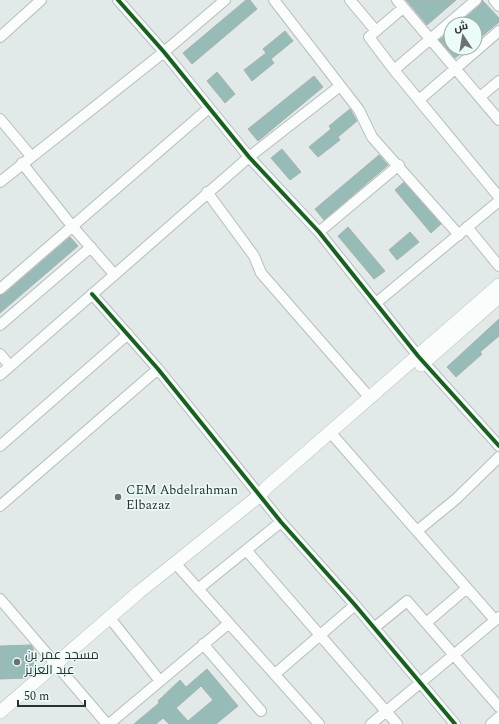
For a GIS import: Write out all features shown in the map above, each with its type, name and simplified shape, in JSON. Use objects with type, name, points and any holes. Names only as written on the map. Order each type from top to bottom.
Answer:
[{"type":"main road","points":[[0,712],[109,617],[260,495],[267,486],[332,434],[421,359],[475,312],[499,285]]},
{"type":"main road","points":[[475,312],[499,297]]},
{"type":"main road","points":[[332,434],[370,398],[421,359]]},
{"type":"street","points":[[0,36],[41,0]]},
{"type":"street","points":[[118,0],[164,52],[248,157],[319,232],[421,359],[499,446]]},
{"type":"street","points":[[274,0],[359,110],[372,137],[399,165],[459,235]]},
{"type":"street","points":[[350,0],[376,31]]},
{"type":"street","points":[[394,70],[476,0]]},
{"type":"street","points":[[494,0],[499,6]]},
{"type":"street","points":[[0,182],[22,163],[164,52],[222,1]]},
{"type":"street","points":[[499,120],[400,4],[369,37],[394,70],[499,197]]},
{"type":"street","points":[[419,100],[456,70],[499,31]]},
{"type":"street","points":[[480,97],[499,81]]},
{"type":"street","points":[[0,375],[248,157],[340,86]]},
{"type":"street","points":[[0,289],[209,108]]},
{"type":"street","points":[[0,119],[31,156]]},
{"type":"street","points":[[22,163],[72,226],[114,274]]},
{"type":"street","points":[[319,232],[399,165]]},
{"type":"street","points":[[207,192],[254,256],[261,273],[370,398]]},
{"type":"street","points":[[376,303],[499,201]]},
{"type":"street","points":[[467,228],[499,266]]},
{"type":"street","points":[[0,325],[91,247]]},
{"type":"street","points":[[92,294],[158,369],[282,522],[355,605],[455,724]]},
{"type":"street","points":[[0,446],[128,334]]},
{"type":"street","points":[[0,354],[10,366]]},
{"type":"street","points":[[0,506],[158,369]]},
{"type":"street","points":[[332,434],[467,588],[497,619],[371,724]]},
{"type":"street","points":[[418,531],[456,499],[499,457]]},
{"type":"street","points":[[198,589],[282,522]]},
{"type":"street","points":[[247,551],[397,724]]},
{"type":"street","points":[[175,563],[319,724]]},
{"type":"street","points":[[426,623],[467,588]]},
{"type":"street","points":[[0,599],[108,724],[228,624]]},
{"type":"street","points":[[374,628],[407,601],[499,707]]},
{"type":"street","points":[[275,674],[355,605]]},
{"type":"street","points":[[109,617],[160,681]]},
{"type":"street","points":[[204,644],[261,711]]},
{"type":"street","points":[[491,724],[499,717]]},
{"type":"building","points":[[246,0],[250,0],[257,9],[192,64],[183,53]]},
{"type":"building","points":[[406,0],[456,0],[427,25]]},
{"type":"building","points":[[482,0],[499,18],[499,22],[483,35],[483,16],[467,16],[480,5]]},
{"type":"building","points":[[285,31],[293,41],[271,59],[274,63],[252,81],[244,70],[266,53],[263,49]]},
{"type":"building","points":[[443,37],[443,44],[439,40]]},
{"type":"building","points":[[217,72],[235,94],[225,103],[207,81]]},
{"type":"building","points":[[314,76],[323,87],[258,141],[248,129]]},
{"type":"building","points":[[350,109],[357,121],[338,137],[340,140],[318,157],[309,147],[331,129],[329,126]]},
{"type":"building","points":[[282,149],[301,172],[290,180],[271,158]]},
{"type":"building","points":[[379,155],[388,165],[324,220],[315,209]]},
{"type":"building","points":[[404,182],[441,224],[431,233],[395,190]]},
{"type":"building","points":[[348,227],[385,271],[374,279],[338,236]]},
{"type":"building","points":[[410,232],[419,242],[397,260],[389,250]]},
{"type":"building","points":[[70,237],[78,246],[0,313],[0,295],[4,294]]},
{"type":"building","points":[[499,319],[499,336],[480,352],[482,354],[456,377],[447,367]]},
{"type":"building","name":"مسجد عمر بن عبد العزيز","points":[[31,645],[33,648],[34,672],[27,678],[0,679],[0,646]]},
{"type":"building","points":[[207,669],[238,706],[216,724],[169,724],[163,718],[156,724],[134,724],[159,703],[158,701],[180,680],[186,687]],"holes":[[[201,686],[213,700],[188,721],[176,708]]]},
{"type":"cycle path","points":[[118,0],[164,52],[249,157],[319,232],[418,356],[499,446]]},
{"type":"cycle path","points":[[92,294],[158,369],[281,522],[355,605],[455,724]]},
{"type":"place","name":"CEM Abdelrahman Elbazaz","points":[[118,497]]},
{"type":"place","name":"مسجد عمر بن عبد العزيز","points":[[17,662]]}]
